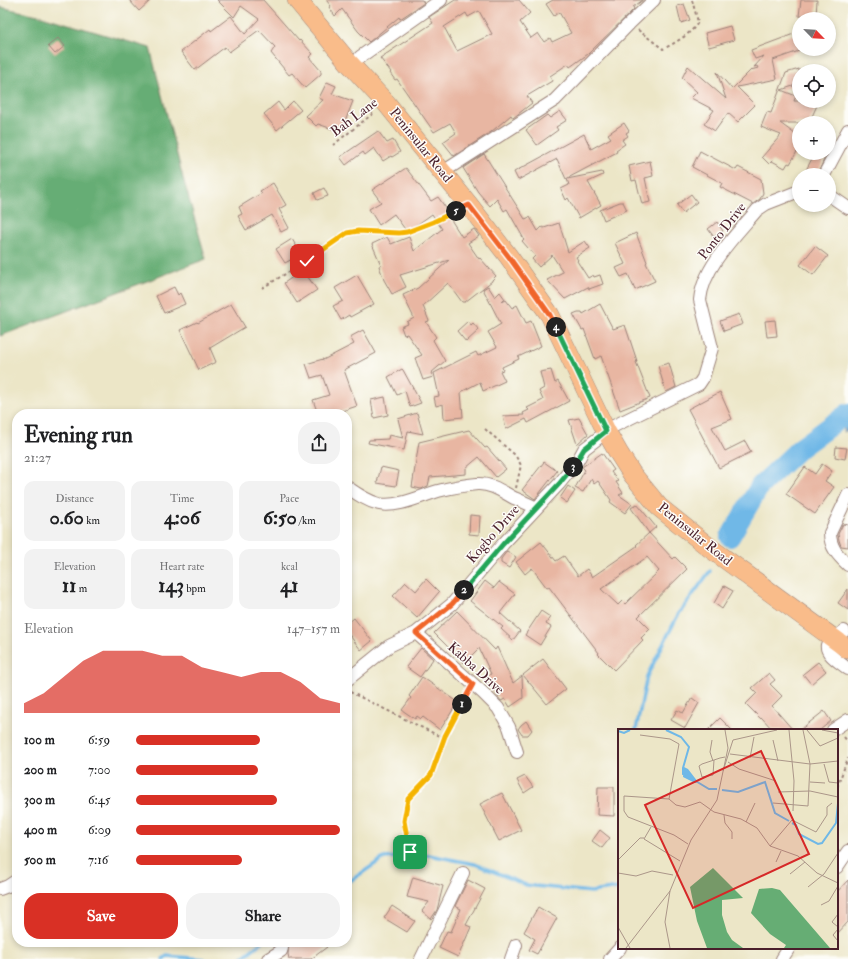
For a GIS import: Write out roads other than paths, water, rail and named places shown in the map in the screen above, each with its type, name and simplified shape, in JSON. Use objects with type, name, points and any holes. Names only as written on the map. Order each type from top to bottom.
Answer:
[{"type":"main road","name":"Peninsular Road","points":[[297,0],[349,63],[387,104],[509,257],[550,315],[610,428]]},
{"type":"main road","name":"Peninsular Road","points":[[310,0],[360,57],[516,252],[558,309],[610,428],[632,474],[659,507],[710,548],[844,639]]},
{"type":"street","points":[[360,57],[441,0]]},
{"type":"street","points":[[449,168],[555,100],[654,0]]},
{"type":"street","points":[[828,168],[848,130]]},
{"type":"street","name":"Ponto Drive","points":[[610,428],[699,384],[703,378],[712,348],[700,300],[700,293],[712,265],[757,210],[766,204],[792,194]]},
{"type":"street","points":[[836,200],[848,208]]},
{"type":"street","name":"Kogbo Drive","points":[[352,676],[389,646],[416,633],[452,604],[503,544],[559,484],[578,460],[584,449],[610,428]]},
{"type":"street","points":[[352,490],[363,497],[380,504],[390,505],[439,491],[478,484],[488,485],[536,508]]},
{"type":"street","points":[[848,495],[830,533],[830,539],[837,555],[848,564]]},
{"type":"street","name":"Kabba Drive","points":[[416,633],[498,708],[509,727],[517,752]]},
{"type":"street","points":[[844,639],[827,645],[826,648],[828,652],[848,669]]},
{"type":"street","points":[[834,729],[848,720]]},
{"type":"street","points":[[421,959],[464,873]]},
{"type":"street","points":[[0,889],[12,883]]},
{"type":"street","points":[[511,959],[516,945]]},
{"type":"street","points":[[268,959],[281,951],[282,947]]},
{"type":"street","points":[[610,959],[619,949]]},
{"type":"street","points":[[782,959],[787,949]]},
{"type":"water","points":[[848,407],[848,430],[844,432],[845,408]]},
{"type":"waterway","points":[[730,537],[760,486],[800,448],[848,413]]},
{"type":"waterway","points":[[636,729],[647,676],[678,615],[710,571]]},
{"type":"waterway","points":[[352,880],[384,858],[429,855],[475,864],[526,885],[591,892],[618,888]]},
{"type":"waterway","points":[[240,959],[256,947]]},
{"type":"waterway","points":[[163,959],[167,956],[204,959]]}]
